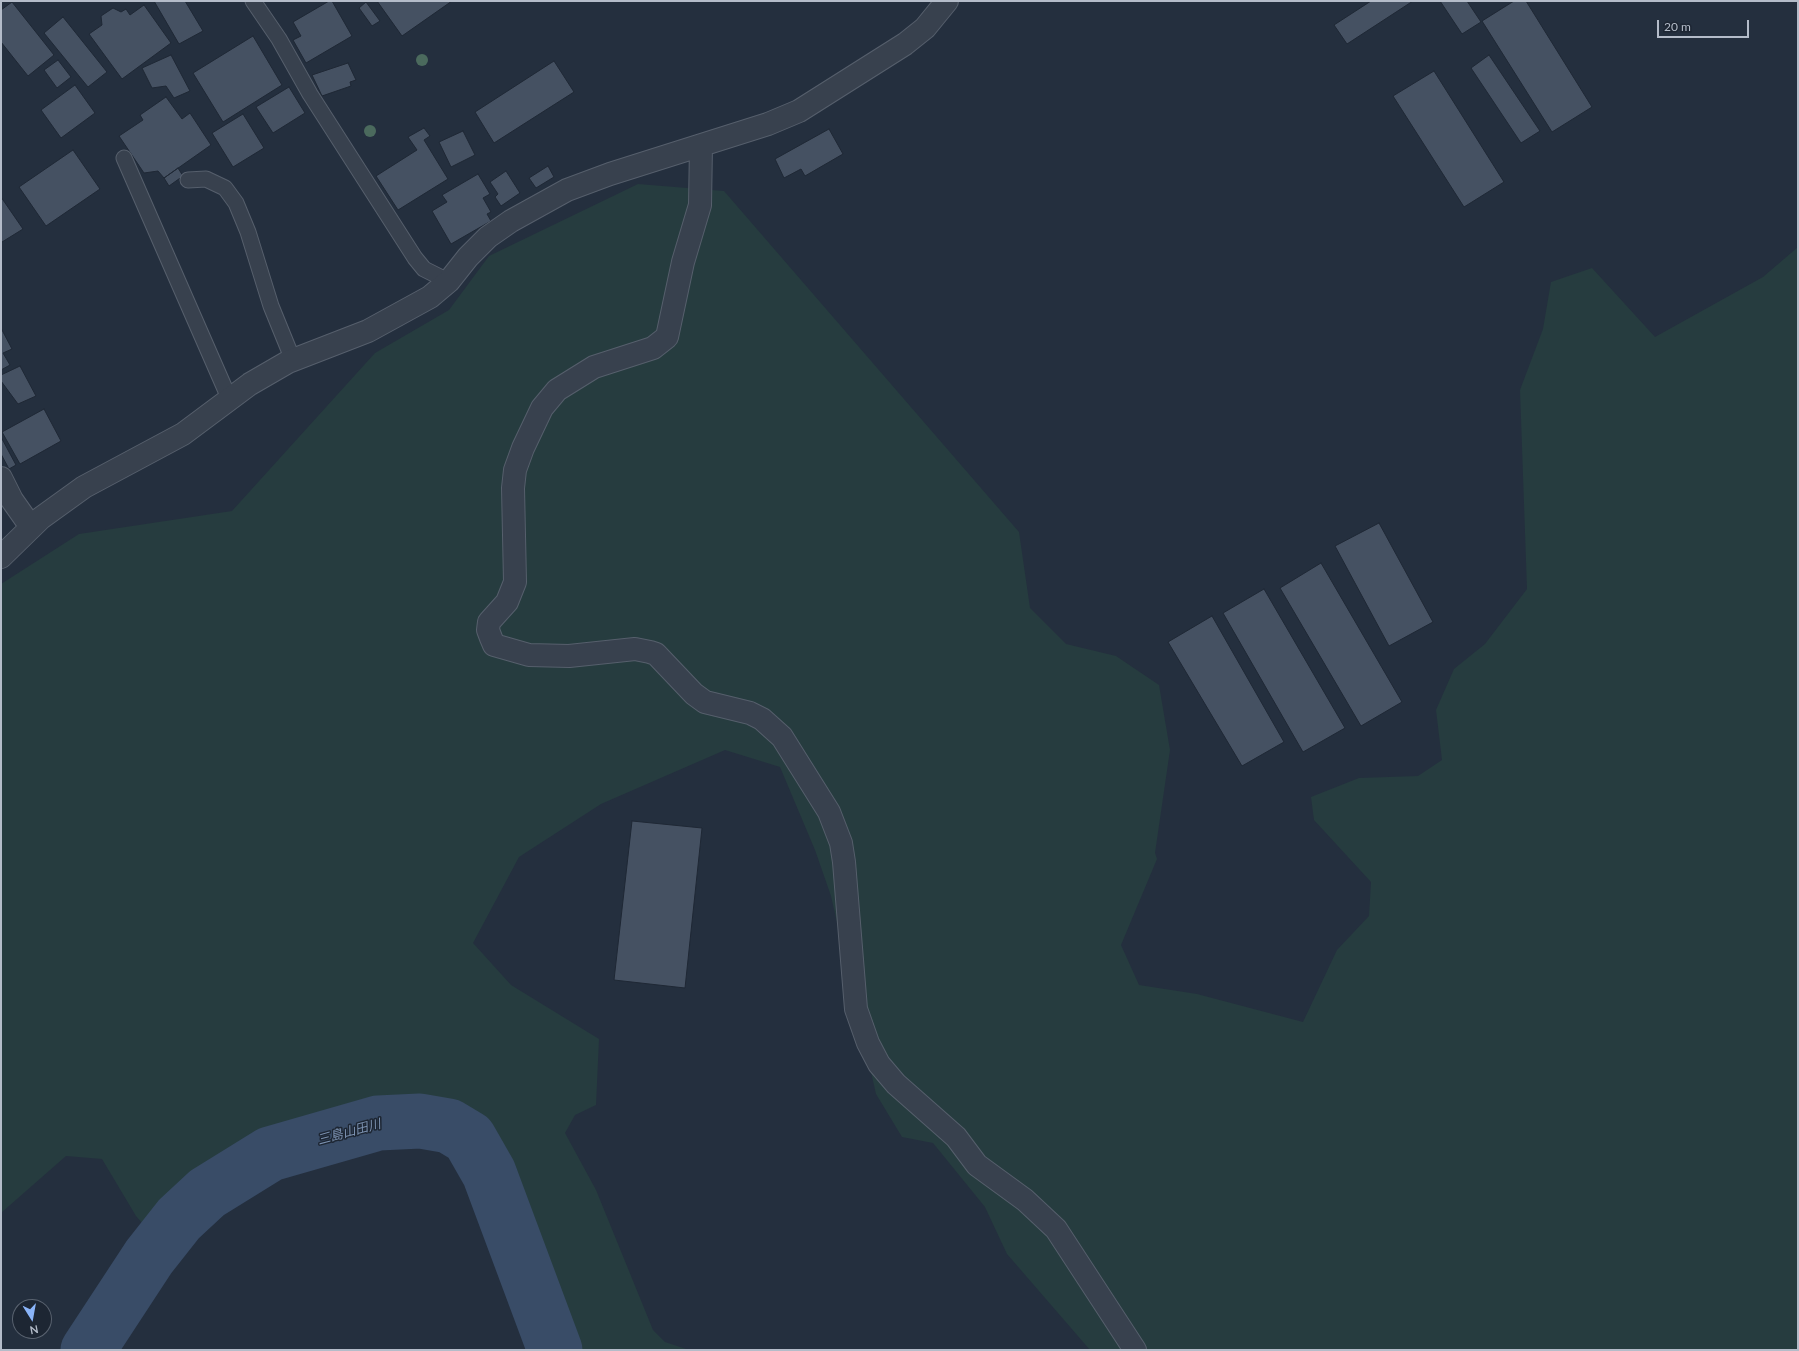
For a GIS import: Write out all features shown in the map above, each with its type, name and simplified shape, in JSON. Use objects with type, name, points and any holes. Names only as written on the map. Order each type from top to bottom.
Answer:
[{"type":"street","points":[[1,557],[31,527],[84,488],[183,434],[229,398],[250,384],[293,360],[368,331],[430,297],[448,281],[488,237],[511,221],[567,190],[610,174],[768,124],[799,111],[904,44],[925,28],[947,1]]},
{"type":"street","points":[[700,146],[700,205],[683,262],[666,337],[653,348],[594,366],[557,390],[542,408],[523,448],[515,470],[513,488],[515,582],[507,602],[489,622],[488,630],[494,645],[529,655],[569,656],[635,649],[656,654],[682,683],[705,702],[750,714],[762,719],[782,737],[829,812],[841,843],[844,862],[856,1010],[868,1043],[879,1064],[901,1088],[956,1137],[977,1165],[1004,1187],[1025,1200],[1056,1230],[1135,1350]]},
{"type":"street","points":[[1,478],[12,500],[31,527]]},
{"type":"lane","points":[[252,1],[279,39],[310,94],[415,258],[424,269],[448,281]]},
{"type":"lane","points":[[124,158],[229,398]]},
{"type":"lane","points":[[188,180],[206,179],[225,188],[236,203],[248,232],[271,306],[293,360]]},
{"type":"green space","points":[[638,184],[724,191],[1019,532],[1030,608],[1066,644],[1116,656],[1159,685],[1170,750],[1155,853],[1157,859],[1121,945],[1139,985],[1197,994],[1303,1022],[1337,950],[1369,916],[1371,882],[1314,820],[1311,797],[1359,778],[1418,776],[1442,760],[1436,710],[1454,669],[1485,644],[1527,589],[1520,390],[1543,329],[1551,282],[1592,268],[1655,337],[1763,277],[1798,247],[1798,1350],[1090,1350],[1007,1254],[985,1207],[933,1143],[902,1137],[876,1094],[831,896],[815,850],[780,767],[725,750],[601,804],[519,857],[473,943],[511,985],[599,1039],[596,1105],[575,1115],[565,1133],[596,1190],[653,1330],[665,1342],[689,1350],[573,1350],[519,1204],[485,1131],[454,1108],[383,1105],[333,1158],[259,1185],[211,1214],[149,1231],[136,1216],[102,1159],[66,1156],[1,1213],[1,584],[79,534],[232,511],[375,353],[449,310],[489,256]]},
{"type":"building","points":[[154,1],[185,1],[203,31],[179,44]]},
{"type":"building","points":[[329,1],[332,1],[352,36],[306,63],[293,40],[301,36],[293,22]]},
{"type":"building","points":[[377,1],[452,1],[402,36]]},
{"type":"building","points":[[1371,1],[1413,1],[1347,44],[1334,25]]},
{"type":"building","points":[[1440,1],[1467,1],[1481,22],[1462,34]]},
{"type":"building","points":[[1514,1],[1526,1],[1592,107],[1552,132],[1482,21]]},
{"type":"building","points":[[12,2],[54,55],[28,76],[1,42],[1,10]]},
{"type":"building","points":[[366,2],[380,21],[372,26],[359,8]]},
{"type":"building","points":[[144,5],[171,43],[122,79],[89,34],[102,25],[101,16],[113,8],[121,12],[126,9],[130,15]]},
{"type":"building","points":[[63,17],[107,72],[88,87],[44,33]]},
{"type":"building","points":[[253,36],[282,85],[223,122],[193,73]]},
{"type":"building","points":[[171,55],[190,91],[174,98],[166,86],[152,88],[142,68]]},
{"type":"building","points":[[1489,55],[1540,131],[1521,143],[1471,68]]},
{"type":"building","points":[[58,60],[71,77],[57,88],[44,70]]},
{"type":"building","points":[[554,61],[574,92],[494,143],[475,112]]},
{"type":"building","points":[[348,63],[356,80],[350,82],[351,86],[322,96],[312,75]]},
{"type":"building","points":[[1434,71],[1504,182],[1464,207],[1393,96]]},
{"type":"building","points":[[75,85],[95,113],[61,138],[41,110]]},
{"type":"building","points":[[289,87],[305,113],[273,133],[256,107]]},
{"type":"building","points":[[166,97],[182,119],[190,113],[211,145],[164,178],[158,171],[144,173],[119,136],[143,120],[140,115]]},
{"type":"building","points":[[243,114],[264,148],[233,167],[212,133]]},
{"type":"building","points":[[424,128],[430,136],[424,140],[448,179],[398,210],[376,176],[417,150],[408,137]]},
{"type":"building","points":[[829,129],[843,154],[805,176],[801,169],[784,178],[775,159]]},
{"type":"building","points":[[463,131],[475,155],[451,167],[439,142]]},
{"type":"building","points":[[73,150],[100,189],[46,226],[19,187]]},
{"type":"building","points":[[548,166],[554,177],[536,188],[529,178]]},
{"type":"building","points":[[178,168],[183,176],[169,186],[164,178]]},
{"type":"building","points":[[506,171],[520,193],[501,206],[495,197],[498,194],[490,182]]},
{"type":"building","points":[[478,174],[490,194],[483,198],[491,212],[487,214],[491,221],[451,244],[432,211],[447,202],[442,195]]},
{"type":"building","points":[[1,197],[23,229],[2,242],[1,241]]},
{"type":"building","points":[[1,328],[12,349],[3,353],[10,365],[1,370]]},
{"type":"building","points":[[20,366],[36,396],[18,404],[1,381],[1,375]]},
{"type":"building","points":[[44,409],[61,441],[20,464],[2,432]]},
{"type":"building","points":[[1,437],[16,465],[9,469],[1,454]]},
{"type":"building","points":[[1379,523],[1433,622],[1389,646],[1335,546]]},
{"type":"building","points":[[1321,563],[1402,702],[1361,726],[1280,588]]},
{"type":"building","points":[[1264,589],[1345,728],[1303,752],[1223,613]]},
{"type":"building","points":[[1212,616],[1284,742],[1242,766],[1168,642]]},
{"type":"building","points":[[632,821],[702,828],[685,988],[614,980]]},
{"type":"waterway","name":"三島山田川","points":[[88,1350],[149,1257],[179,1219],[207,1193],[270,1154],[378,1123],[420,1121],[449,1126],[469,1138],[489,1173],[555,1350]]}]
